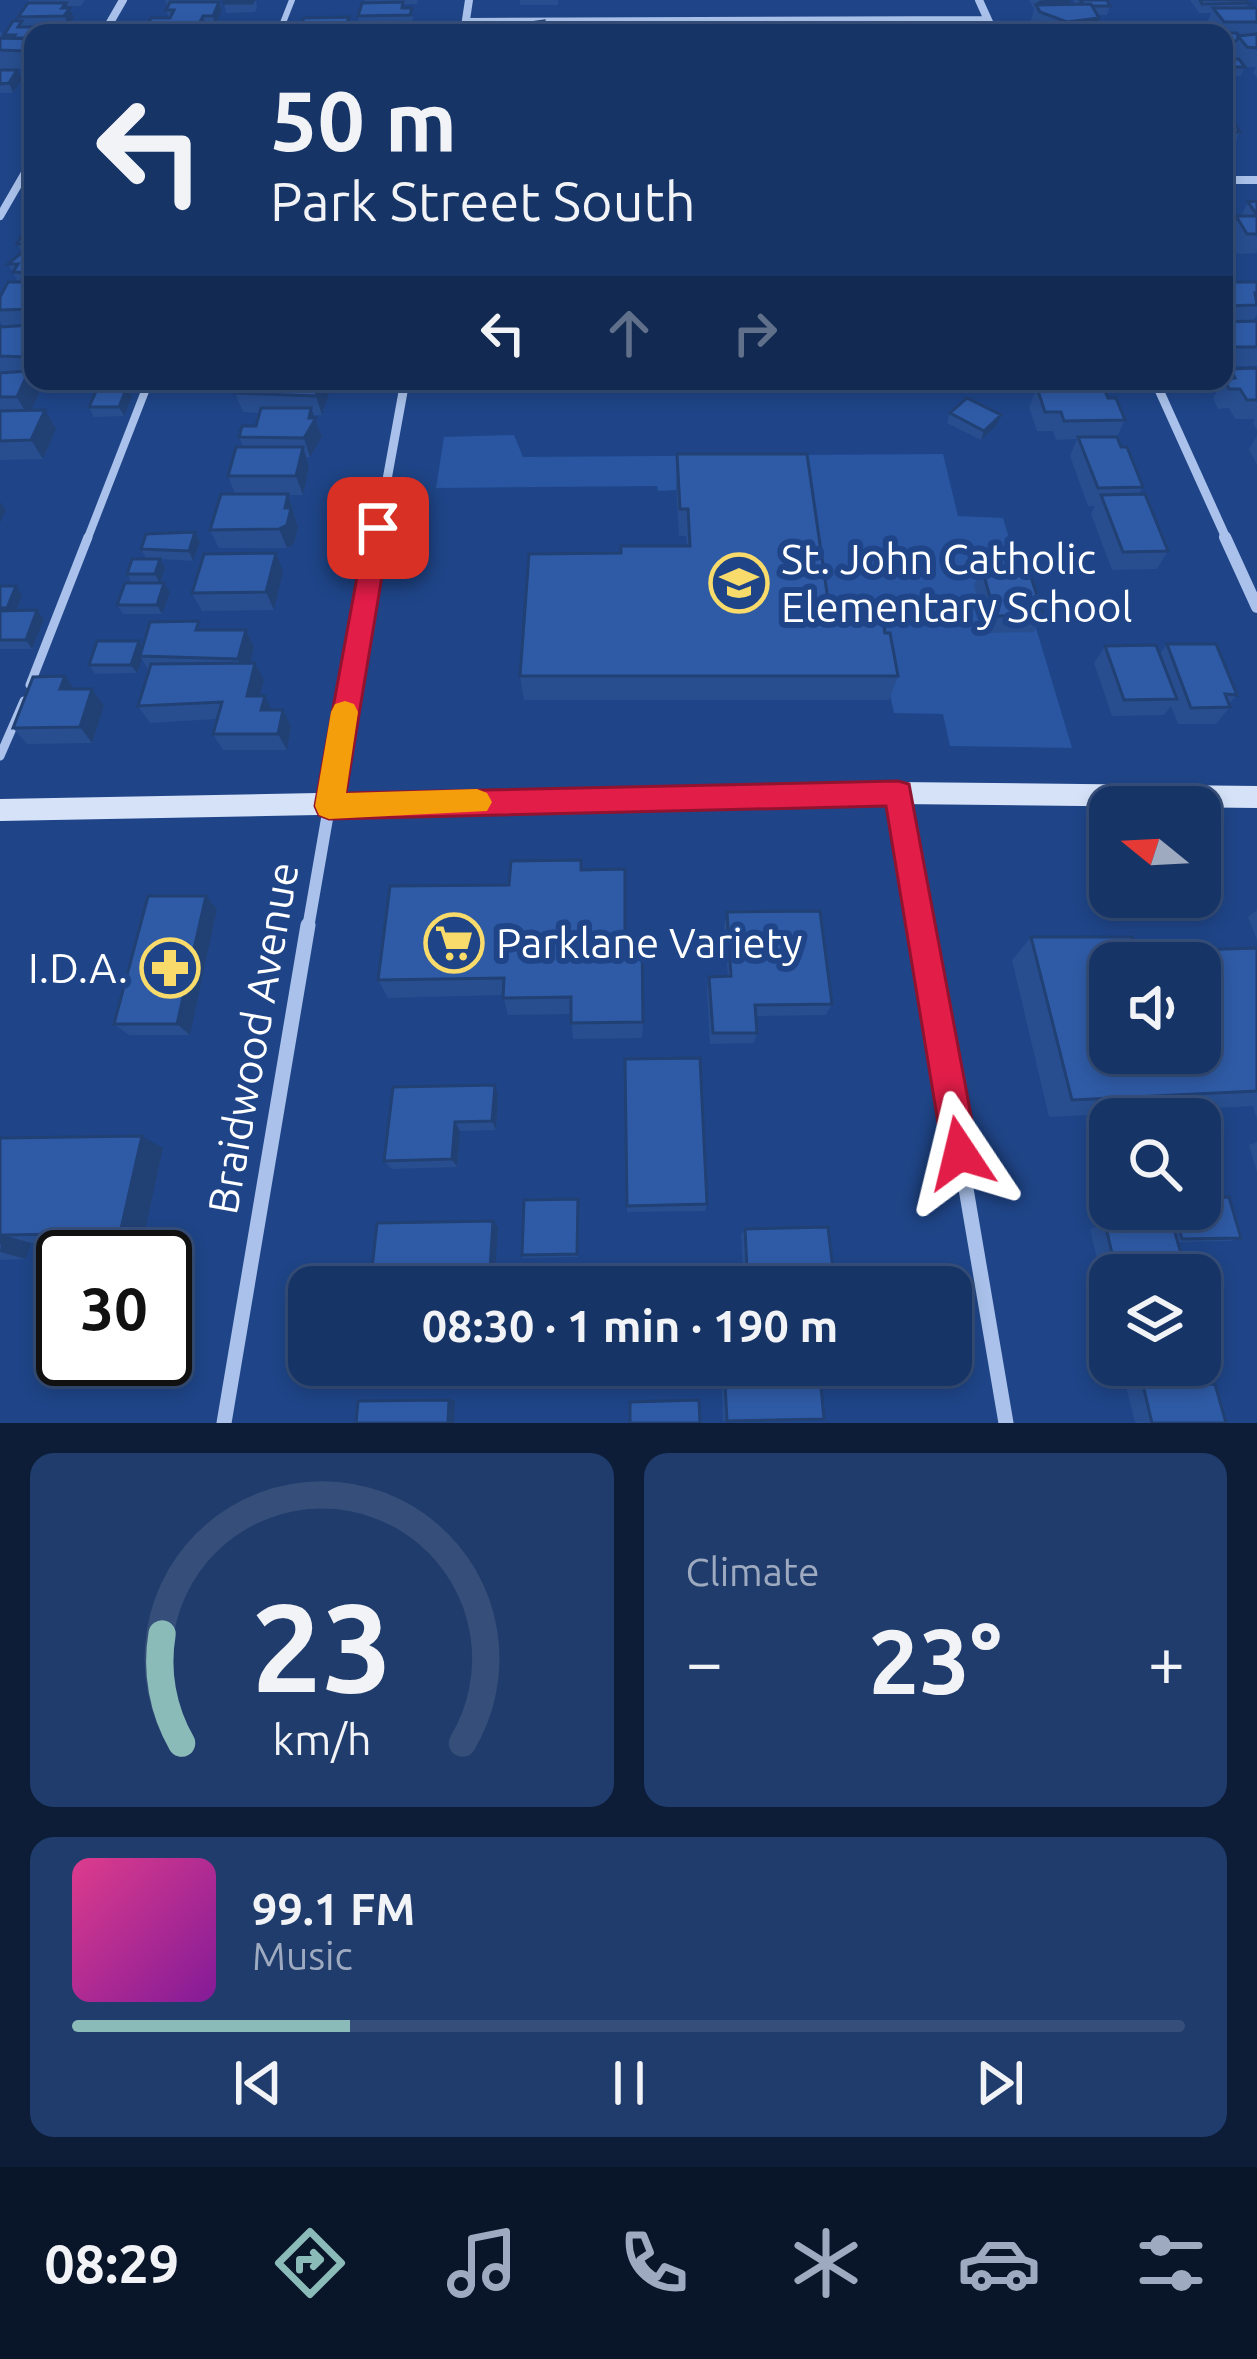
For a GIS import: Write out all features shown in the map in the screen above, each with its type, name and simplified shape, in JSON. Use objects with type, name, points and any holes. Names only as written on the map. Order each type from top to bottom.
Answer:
[{"type":"street","points":[[469,0],[466,22],[988,20]]},
{"type":"street","points":[[979,0],[990,24]]},
{"type":"street","points":[[0,216],[24,175]]},
{"type":"street","name":"Braidwood Avenue","points":[[224,1423],[403,390]]},
{"type":"street","points":[[1159,390],[1257,607]]},
{"type":"street","points":[[898,793],[1006,1423]]},
{"type":"street","points":[[0,810],[898,793],[1257,797]]},
{"type":"lane","points":[[0,757],[73,585],[146,390]]},
{"type":"shaded area","points":[[514,435],[523,457],[943,454],[958,516],[1003,518],[1072,748],[950,746],[943,714],[894,713],[882,659],[823,632],[676,483],[676,490],[658,491],[657,486],[436,488],[444,437]]},
{"type":"building","points":[[1080,0],[1107,0],[1110,6],[1092,6]]},
{"type":"building","points":[[1200,0],[1245,0],[1249,3],[1202,4]]},
{"type":"building","points":[[170,2],[219,2],[213,16],[203,16],[199,24],[148,24],[151,18],[170,18],[174,10],[166,10]]},
{"type":"building","points":[[403,2],[402,8],[412,8],[410,15],[358,16],[362,3]]},
{"type":"building","points":[[28,3],[66,3],[62,8],[70,8],[64,16],[18,17]]},
{"type":"building","points":[[1091,4],[1099,18],[1067,22],[1040,12],[1036,5]]},
{"type":"building","points":[[1213,8],[1257,8],[1257,22],[1224,22]]},
{"type":"building","points":[[349,17],[347,24],[301,24],[304,18]]},
{"type":"building","points":[[13,21],[22,21],[18,27],[24,27],[24,38],[4,35]]},
{"type":"building","points":[[1257,34],[1257,48],[1247,47],[1238,36]]},
{"type":"building","points":[[0,38],[24,39],[24,51],[0,50]]},
{"type":"building","points":[[0,70],[17,70],[9,83],[0,84]]},
{"type":"building","points":[[1236,216],[1257,216],[1257,234],[1247,234]]},
{"type":"building","points":[[24,251],[24,273],[13,272],[18,264],[8,264]]},
{"type":"building","points":[[8,282],[24,282],[24,309],[0,310]]},
{"type":"building","points":[[1233,282],[1257,282],[1257,305],[1233,306]]},
{"type":"building","points":[[1257,321],[1257,347],[1233,347],[1233,322]]},
{"type":"building","points":[[24,326],[24,357],[0,356],[0,327]]},
{"type":"building","points":[[1257,368],[1257,400],[1247,400],[1240,389],[1233,389],[1233,369]]},
{"type":"building","points":[[24,371],[17,397],[0,397],[0,373]]},
{"type":"building","points":[[97,390],[126,390],[119,407],[89,407]]},
{"type":"building","points":[[236,390],[318,390],[316,396]]},
{"type":"building","points":[[1038,390],[1104,390],[1108,398],[1116,398],[1125,420],[1064,421],[1061,412],[1045,412]]},
{"type":"building","points":[[967,398],[1001,415],[984,431],[950,413]]},
{"type":"building","points":[[261,408],[311,408],[309,418],[316,418],[304,438],[239,437],[242,426],[256,426]]},
{"type":"building","points":[[45,410],[31,440],[0,441],[0,411]]},
{"type":"building","points":[[1078,437],[1117,437],[1121,447],[1127,447],[1143,487],[1098,488]]},
{"type":"building","points":[[236,447],[303,447],[296,476],[228,476]]},
{"type":"building","points":[[677,454],[807,454],[829,607],[872,607],[873,613],[882,612],[898,676],[520,676],[529,554],[690,546],[688,509],[680,509]]},
{"type":"building","points":[[221,494],[288,494],[287,525],[210,530]]},
{"type":"building","points":[[1145,494],[1168,551],[1123,552],[1101,495]]},
{"type":"building","points":[[195,532],[189,551],[141,549],[146,534]]},
{"type":"building","points":[[276,553],[266,592],[192,593],[204,554]]},
{"type":"building","points":[[132,559],[160,559],[155,574],[127,574]]},
{"type":"building","points":[[1028,567],[1043,615],[995,616],[982,568]]},
{"type":"building","points":[[125,583],[164,583],[157,605],[117,605]]},
{"type":"building","points":[[0,586],[16,586],[7,608],[0,608]]},
{"type":"building","points":[[37,610],[26,640],[0,640],[0,611]]},
{"type":"building","points":[[199,621],[196,630],[246,630],[238,659],[140,656],[150,622]]},
{"type":"building","points":[[97,641],[139,641],[131,665],[89,665]]},
{"type":"building","points":[[1167,644],[1216,644],[1237,695],[1225,694],[1230,707],[1191,708]]},
{"type":"building","points":[[1156,645],[1177,699],[1124,700],[1105,646]]},
{"type":"building","points":[[255,663],[247,696],[265,696],[261,710],[283,710],[278,734],[213,734],[222,702],[138,706],[151,664]]},
{"type":"building","points":[[65,676],[60,689],[92,689],[80,727],[13,728],[33,677]]},
{"type":"building","points":[[581,860],[581,870],[625,869],[625,940],[642,939],[643,1022],[571,1023],[571,997],[503,998],[504,978],[378,980],[390,886],[509,885],[511,861]]},
{"type":"building","points":[[148,896],[206,896],[177,1024],[114,1024]]},
{"type":"building","points":[[820,911],[832,1004],[755,1005],[757,1033],[713,1033],[709,977],[731,976],[727,912]]},
{"type":"building","points":[[1031,937],[1132,937],[1133,942],[1089,942],[1089,1074],[1221,1074],[1221,949],[1257,948],[1257,1091],[1072,1100]]},
{"type":"building","points":[[700,1058],[707,1204],[627,1206],[625,1059]]},
{"type":"building","points":[[495,1085],[492,1121],[455,1122],[452,1159],[384,1161],[393,1087]]},
{"type":"building","points":[[142,1136],[121,1230],[36,1230],[36,1234],[3,1235],[0,1244],[0,1138]]},
{"type":"building","points":[[1221,1197],[1229,1197],[1241,1238],[1182,1239],[1180,1230],[1221,1230]]},
{"type":"building","points":[[578,1199],[577,1254],[522,1255],[524,1200]]},
{"type":"building","points":[[493,1221],[490,1266],[372,1266],[377,1223]]},
{"type":"building","points":[[828,1227],[833,1266],[747,1266],[745,1229]]},
{"type":"building","points":[[1107,1230],[1174,1230],[1181,1254],[1112,1254]]},
{"type":"building","points":[[725,1386],[821,1386],[824,1419],[727,1421]]},
{"type":"building","points":[[1143,1386],[1216,1386],[1226,1423],[1152,1423]]},
{"type":"building","points":[[449,1400],[448,1423],[356,1423],[358,1401]]},
{"type":"building","points":[[699,1400],[700,1423],[630,1423],[630,1402]]},
{"type":"slow traffic","points":[[345,712],[329,806],[477,802]]},
{"type":"place","name":"St. John Catholic Elementary School","points":[[739,583]]},
{"type":"place","name":"Parklane Variety","points":[[454,943]]},
{"type":"place","name":"I.D.A.","points":[[170,968]]},
{"type":"route","points":[[378,528],[329,806],[898,793],[960,1153]]}]
